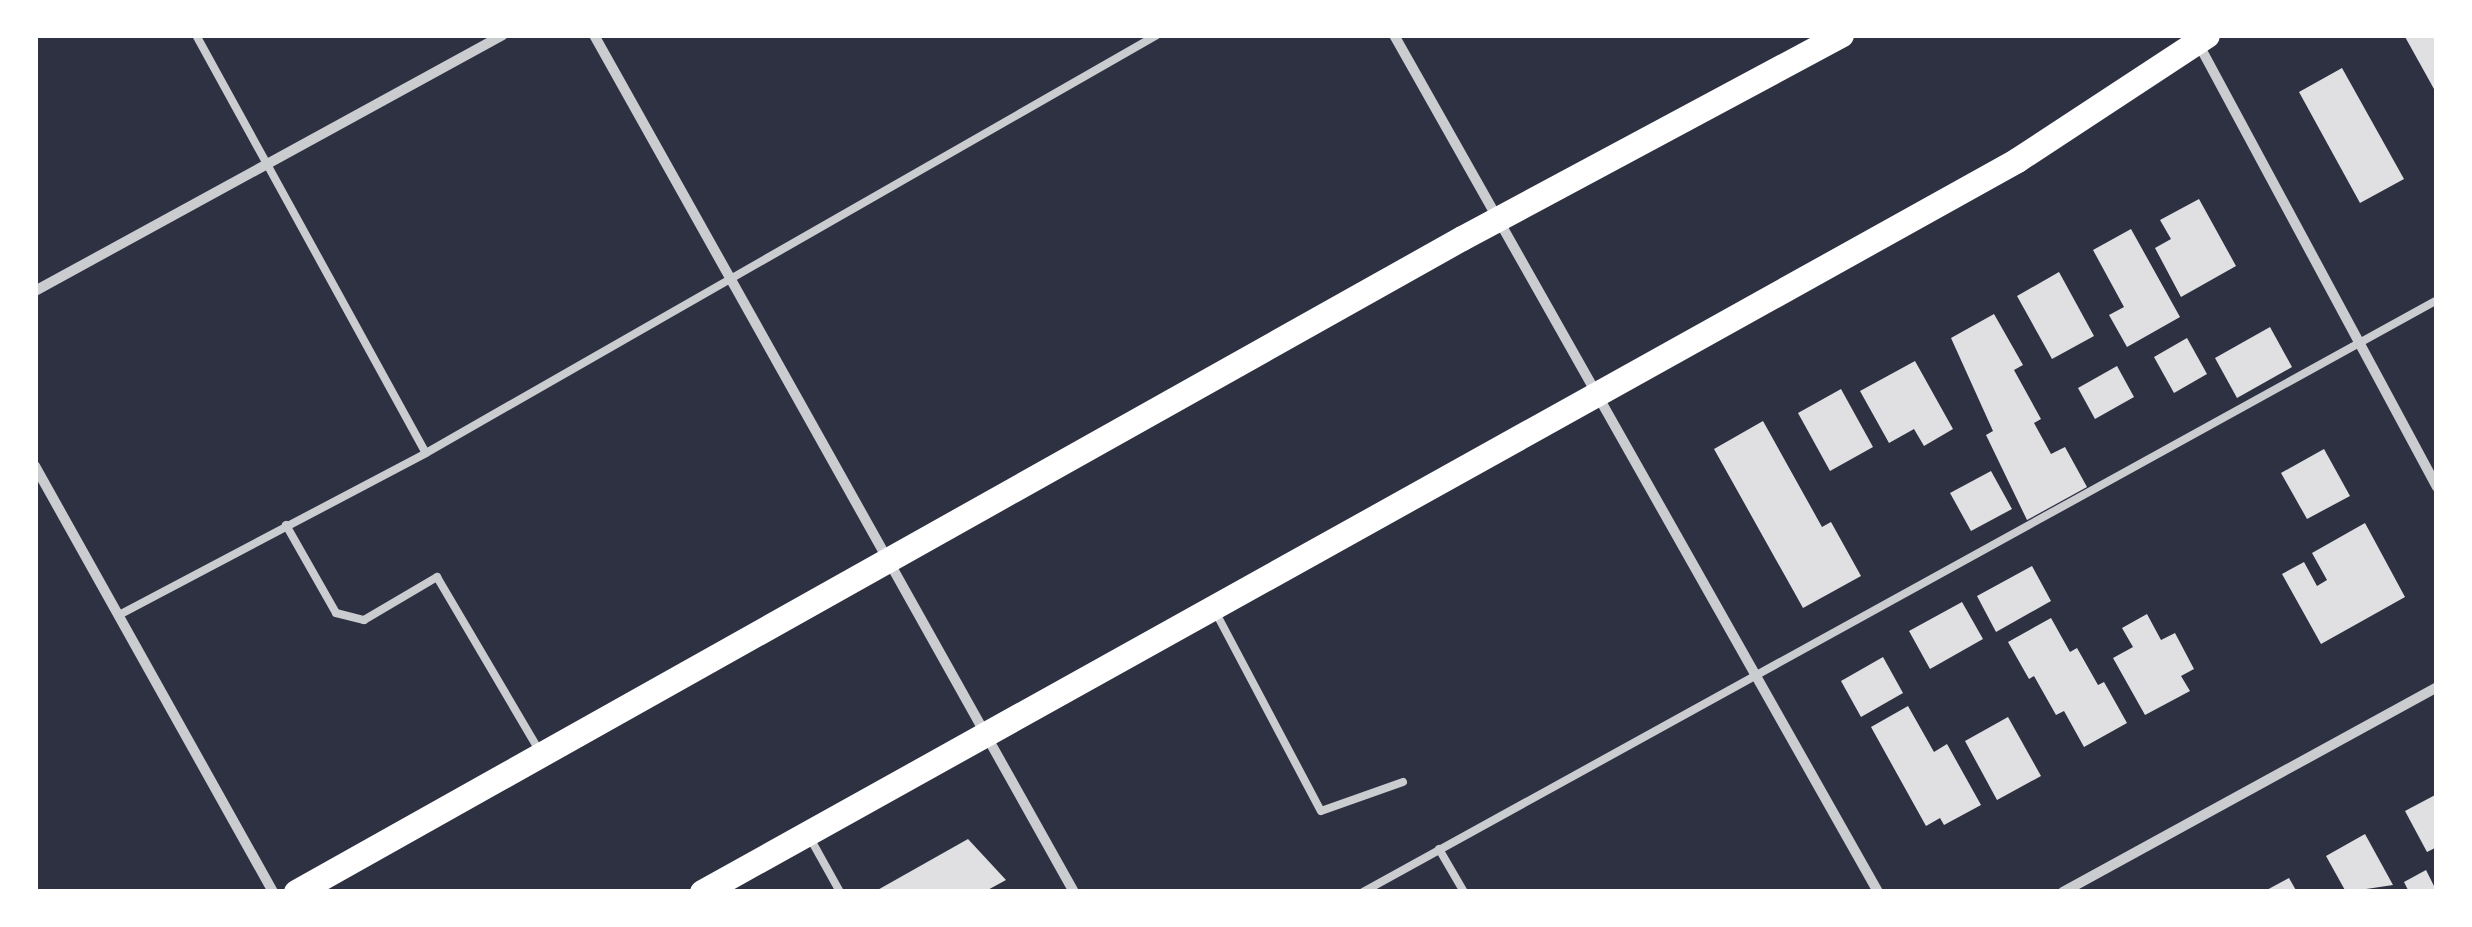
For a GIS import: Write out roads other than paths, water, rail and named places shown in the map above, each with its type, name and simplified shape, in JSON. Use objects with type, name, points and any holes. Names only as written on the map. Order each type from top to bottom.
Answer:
[{"type":"main road","points":[[296,892],[1499,218],[1842,35]]},
{"type":"main road","points":[[702,892],[1599,396],[2016,160],[2202,39]]},
{"type":"street","points":[[35,291],[503,35]]},
{"type":"street","points":[[594,35],[941,652],[1068,890]]},
{"type":"street","points":[[1394,35],[1878,892]]},
{"type":"street","points":[[2202,39],[2437,486]]},
{"type":"street","points":[[35,466],[273,892]]},
{"type":"street","points":[[2062,892],[2437,687]]},
{"type":"lane","points":[[196,35],[426,453]]},
{"type":"lane","points":[[119,615],[426,453],[1156,35]]},
{"type":"lane","points":[[1363,892],[1758,678],[2437,300]]},
{"type":"lane","points":[[286,525],[336,613],[364,620],[437,577],[542,756]]},
{"type":"lane","points":[[1214,609],[1322,811],[1403,782]]},
{"type":"lane","points":[[808,834],[840,892]]},
{"type":"lane","points":[[1439,848],[1464,892]]}]
